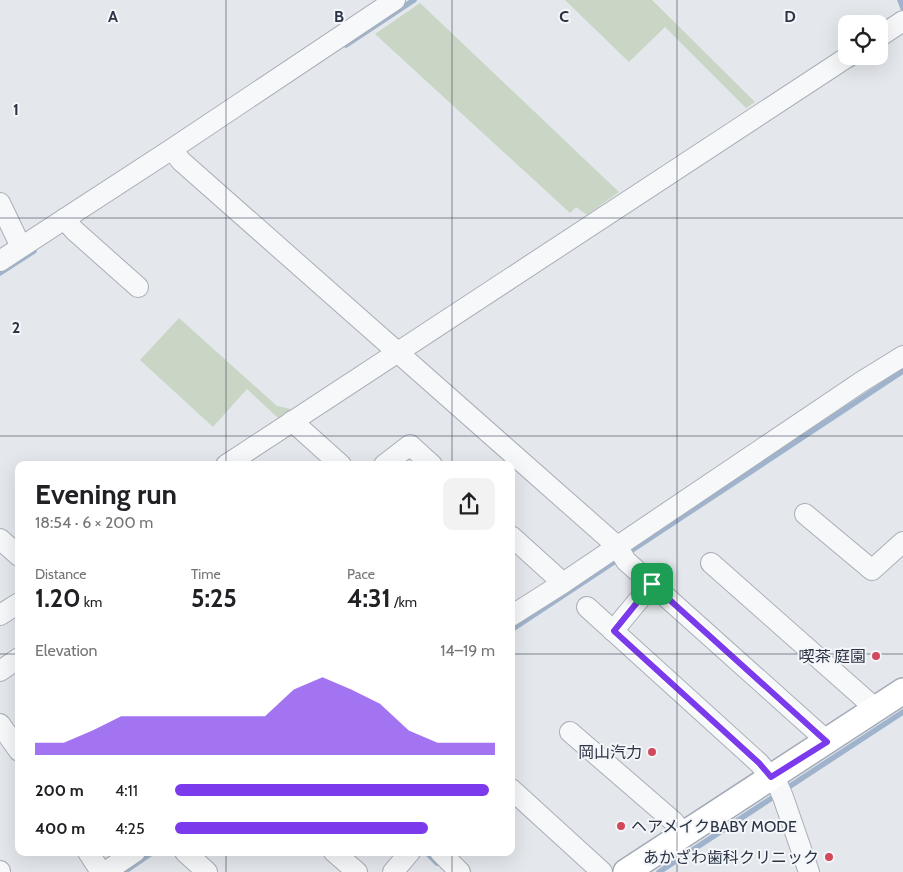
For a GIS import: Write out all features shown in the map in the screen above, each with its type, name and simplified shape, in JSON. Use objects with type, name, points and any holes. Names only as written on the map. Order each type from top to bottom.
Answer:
[{"type":"main road","points":[[628,871],[684,834],[777,784],[827,742],[903,691]]},
{"type":"street","points":[[0,261],[21,247],[69,224],[175,153],[394,0]]},
{"type":"street","points":[[888,30],[903,21]]},
{"type":"street","points":[[233,461],[295,424],[396,352],[838,63]]},
{"type":"street","points":[[175,153],[621,553],[652,584],[827,742]]},
{"type":"street","points":[[0,203],[21,247]]},
{"type":"street","points":[[69,224],[138,287]]},
{"type":"street","points":[[515,613],[563,583],[621,553],[861,382],[903,356]]},
{"type":"street","points":[[295,424],[336,461]]},
{"type":"street","points":[[389,461],[410,445],[428,461]]},
{"type":"street","points":[[805,514],[872,570],[903,542]]},
{"type":"street","points":[[0,538],[15,552]]},
{"type":"street","points":[[515,540],[563,583]]},
{"type":"street","points":[[711,563],[876,709]]},
{"type":"street","points":[[614,631],[652,584]]},
{"type":"street","points":[[0,615],[15,606]]},
{"type":"street","points":[[588,607],[759,763],[777,784],[809,872]]},
{"type":"street","points":[[0,671],[15,661]]},
{"type":"street","points":[[0,724],[15,745]]},
{"type":"street","points":[[570,732],[673,822],[684,834]]},
{"type":"street","points":[[515,793],[602,872]]},
{"type":"street","points":[[91,856],[101,872]]},
{"type":"street","points":[[105,872],[129,856]]},
{"type":"street","points":[[190,856],[207,872]]},
{"type":"street","points":[[339,856],[357,872]]},
{"type":"street","points":[[393,872],[407,856]]},
{"type":"street","points":[[444,856],[460,872]]},
{"type":"green space","points":[[565,0],[652,0],[755,102],[746,108],[665,27],[629,62]]},
{"type":"green space","points":[[420,3],[619,192],[587,215],[576,207],[570,213],[375,34]]},
{"type":"green space","points":[[179,318],[277,406],[291,409],[278,418],[247,389],[213,427],[140,360]]},
{"type":"waterway","points":[[346,45],[414,0]]},
{"type":"waterway","points":[[900,0],[903,8]]},
{"type":"waterway","points":[[0,273],[34,251]]},
{"type":"waterway","points":[[515,627],[903,371]]},
{"type":"waterway","points":[[659,872],[903,712]]},
{"type":"waterway","points":[[124,872],[147,856]]},
{"type":"waterway","points":[[430,856],[437,863]]},
{"type":"place","name":"喫茶 庭園","points":[[876,656]]},
{"type":"place","name":"岡山汽力","points":[[652,752]]},
{"type":"place","name":"ヘアメイクBABY MODE","points":[[621,826]]},
{"type":"place","name":"あかざわ歯科クリニック","points":[[829,857]]},
{"type":"route","points":[[652,584],[827,742],[771,777],[759,763],[614,631],[652,584]]}]
